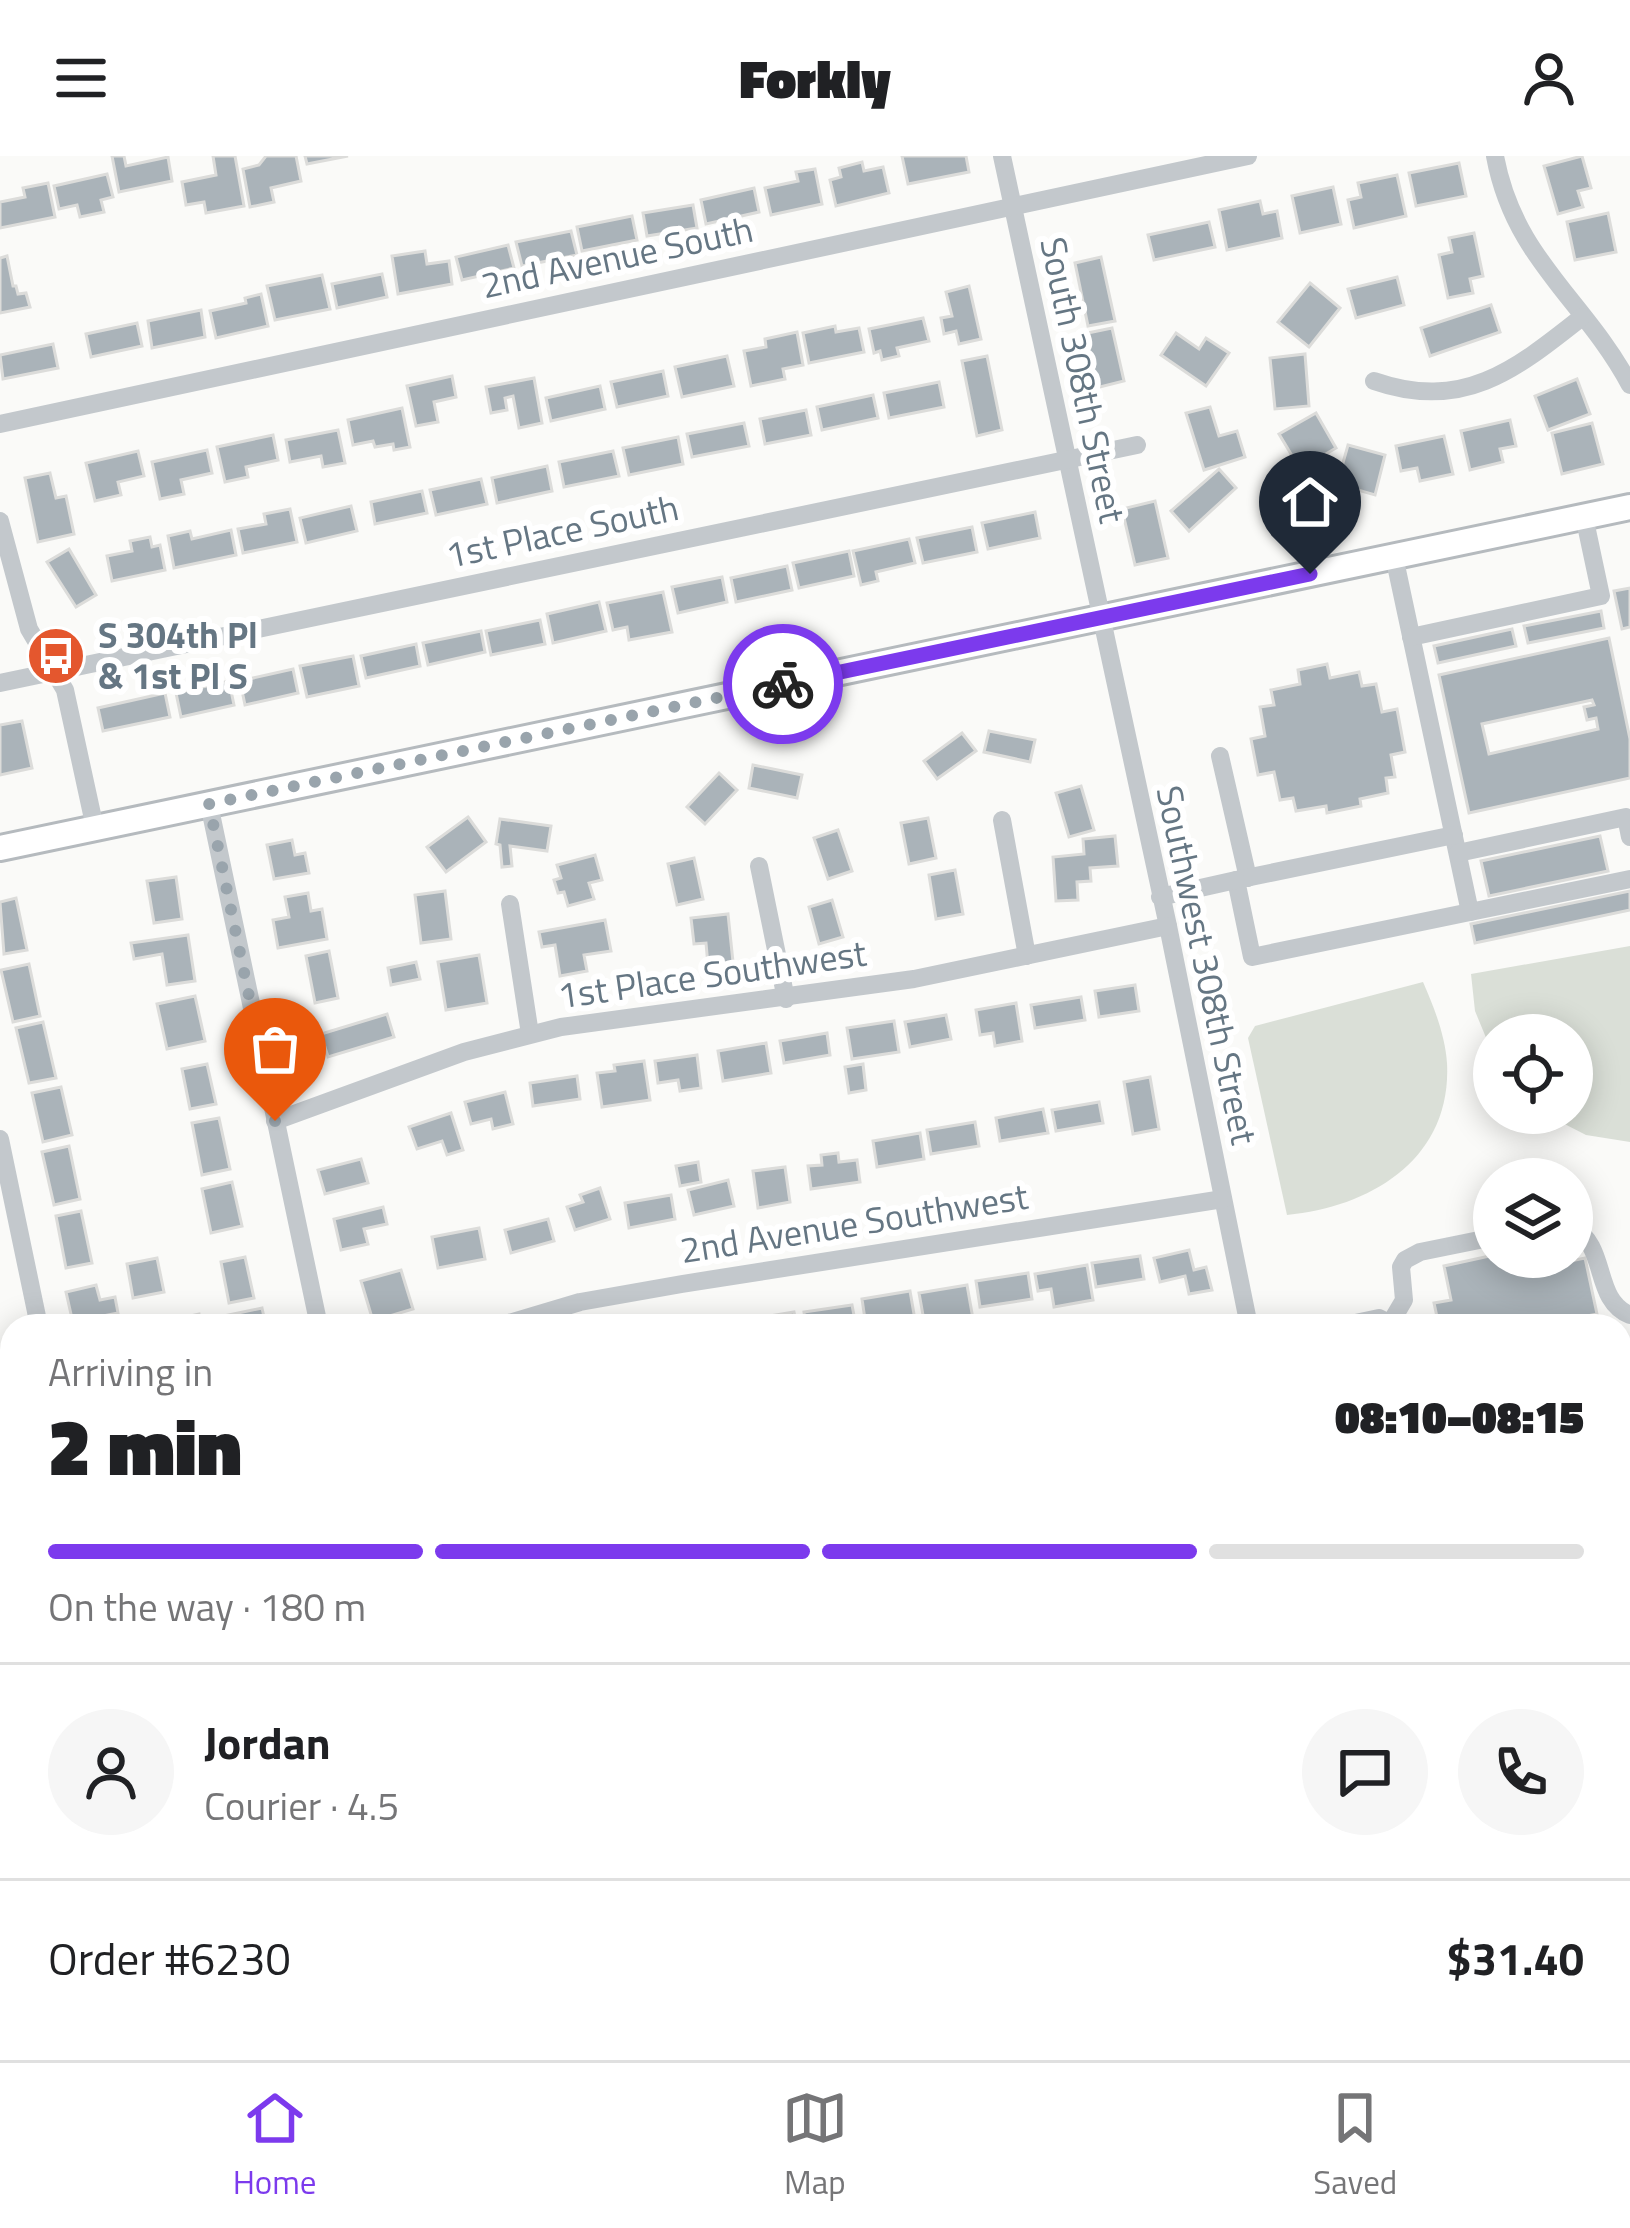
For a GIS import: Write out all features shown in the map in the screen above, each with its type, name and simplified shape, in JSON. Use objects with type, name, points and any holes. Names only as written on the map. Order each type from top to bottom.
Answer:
[{"type":"main road","points":[[0,848],[1630,507]]},
{"type":"street","name":"South 308th Street","points":[[1002,156],[1099,618]]},
{"type":"street","name":"2nd Avenue South","points":[[0,424],[1248,156]]},
{"type":"street","points":[[1495,156],[1504,196],[1520,233],[1630,385]]},
{"type":"street","points":[[1374,381],[1421,393],[1461,389],[1524,362],[1582,317]]},
{"type":"street","name":"1st Place South","points":[[0,683],[1137,445]]},
{"type":"street","points":[[1411,637],[1601,596],[1584,516]]},
{"type":"street","points":[[0,521],[29,629],[65,690],[94,828]]},
{"type":"street","points":[[1394,556],[1470,912]]},
{"type":"street","name":"Southwest 308th Street","points":[[1099,618],[1168,926],[1247,1314]]},
{"type":"street","points":[[1220,756],[1252,957],[1630,879]]},
{"type":"street","points":[[209,804],[316,1314]]},
{"type":"street","points":[[1160,897],[1242,879],[1626,817],[1630,837]]},
{"type":"street","points":[[1002,820],[1027,956]]},
{"type":"street","points":[[759,866],[785,999]]},
{"type":"street","points":[[510,904],[530,1034]]},
{"type":"street","name":"1st Place Southwest","points":[[275,1121],[404,1072],[530,1034],[591,1021],[785,999],[974,969],[1168,926]]},
{"type":"street","points":[[0,1139],[36,1314]]},
{"type":"street","name":"2nd Avenue Southwest","points":[[540,1314],[682,1284],[1223,1198]]},
{"type":"street","points":[[1398,1314],[1404,1300],[1402,1267],[1412,1254],[1473,1241]]},
{"type":"street","points":[[1593,1245],[1609,1299],[1629,1314]]},
{"type":"shaded area","points":[[1630,946],[1630,1142],[1584,1134],[1593,1134],[1593,1014],[1476,1014],[1471,974]]},
{"type":"shaded area","points":[[1423,982],[1447,1063],[1445,1097],[1436,1126],[1421,1151],[1376,1189],[1318,1210],[1287,1215],[1248,1038],[1255,1026]]},
{"type":"building","points":[[112,156],[124,156],[126,166],[168,157],[172,181],[119,192]]},
{"type":"building","points":[[213,156],[235,156],[244,206],[206,213],[204,202],[186,205],[182,182],[216,175]]},
{"type":"building","points":[[266,156],[296,156],[301,181],[271,188],[274,202],[250,207],[243,169],[259,165]]},
{"type":"building","points":[[305,156],[348,156],[307,164]]},
{"type":"building","points":[[902,156],[966,156],[969,172],[908,184]]},
{"type":"building","points":[[1582,156],[1591,188],[1578,191],[1583,207],[1558,214],[1544,166]]},
{"type":"building","points":[[862,162],[864,171],[883,167],[889,193],[836,206],[830,180],[841,177],[839,168]]},
{"type":"building","points":[[1459,163],[1466,196],[1416,206],[1409,173]]},
{"type":"building","points":[[815,169],[822,204],[771,215],[765,188],[798,181],[796,172]]},
{"type":"building","points":[[107,174],[113,197],[101,200],[104,212],[80,217],[77,205],[59,209],[54,186]]},
{"type":"building","points":[[1397,175],[1406,216],[1354,228],[1348,200],[1361,197],[1358,183]]},
{"type":"building","points":[[48,183],[55,217],[0,228],[0,202],[25,197],[23,188]]},
{"type":"building","points":[[1333,187],[1341,224],[1300,233],[1292,196]]},
{"type":"building","points":[[754,188],[759,212],[706,224],[701,200]]},
{"type":"building","points":[[1260,201],[1263,214],[1277,211],[1282,238],[1227,250],[1219,210]]},
{"type":"building","points":[[693,205],[697,228],[647,236],[643,213]]},
{"type":"building","points":[[1608,213],[1616,252],[1575,260],[1567,222]]},
{"type":"building","points":[[632,216],[637,240],[582,251],[577,227]]},
{"type":"building","points":[[1209,222],[1215,247],[1154,260],[1148,235]]},
{"type":"building","points":[[571,231],[577,255],[522,266],[516,242]]},
{"type":"building","points":[[1474,233],[1483,276],[1470,279],[1473,293],[1448,298],[1439,255],[1452,252],[1449,238]]},
{"type":"building","points":[[508,245],[514,268],[462,280],[456,257]]},
{"type":"building","points":[[425,251],[427,264],[449,261],[452,284],[398,294],[392,256]]},
{"type":"building","points":[[7,256],[13,286],[18,294],[26,293],[30,307],[0,313],[0,258]]},
{"type":"building","points":[[1101,257],[1115,321],[1088,326],[1075,263]]},
{"type":"building","points":[[382,274],[387,297],[337,308],[332,284]]},
{"type":"building","points":[[322,275],[330,309],[275,320],[267,286]]},
{"type":"building","points":[[1397,277],[1404,305],[1356,318],[1348,289]]},
{"type":"building","points":[[1310,283],[1340,308],[1309,347],[1278,322]]},
{"type":"building","points":[[969,286],[981,339],[959,344],[956,331],[944,334],[941,318],[952,316],[946,292]]},
{"type":"building","points":[[261,294],[268,326],[216,338],[210,311],[246,303],[245,298]]},
{"type":"building","points":[[1491,305],[1500,332],[1430,356],[1421,328]]},
{"type":"building","points":[[201,310],[205,337],[152,348],[148,321]]},
{"type":"building","points":[[923,318],[929,341],[897,348],[899,356],[882,360],[880,351],[874,353],[869,329]]},
{"type":"building","points":[[137,323],[142,346],[91,357],[86,334]]},
{"type":"building","points":[[835,326],[836,332],[859,328],[864,352],[809,363],[803,333]]},
{"type":"building","points":[[1112,328],[1124,381],[1096,388],[1083,334]]},
{"type":"building","points":[[797,332],[803,365],[783,369],[785,379],[751,386],[744,351],[766,347],[765,339]]},
{"type":"building","points":[[1176,333],[1199,349],[1206,338],[1229,353],[1206,386],[1161,355]]},
{"type":"building","points":[[53,344],[58,368],[3,379],[0,355]]},
{"type":"building","points":[[1305,354],[1309,406],[1275,409],[1270,358]]},
{"type":"building","points":[[727,356],[734,386],[682,397],[675,367]]},
{"type":"building","points":[[987,356],[1002,430],[977,436],[962,361]]},
{"type":"building","points":[[663,371],[668,396],[617,407],[611,382]]},
{"type":"building","points":[[452,376],[456,397],[434,402],[438,422],[416,426],[407,386]]},
{"type":"building","points":[[534,378],[542,423],[519,428],[513,396],[505,398],[507,410],[491,413],[486,387]]},
{"type":"building","points":[[1577,379],[1590,414],[1548,430],[1535,396]]},
{"type":"building","points":[[939,382],[944,407],[889,418],[884,393]]},
{"type":"building","points":[[600,386],[605,409],[551,421],[546,398]]},
{"type":"building","points":[[873,395],[878,418],[822,430],[817,407]]},
{"type":"building","points":[[1210,407],[1219,436],[1237,431],[1245,457],[1204,470],[1186,413]]},
{"type":"building","points":[[402,408],[410,447],[375,447],[373,441],[353,445],[348,420]]},
{"type":"building","points":[[806,410],[811,435],[765,444],[760,419]]},
{"type":"building","points":[[1316,413],[1336,448],[1300,469],[1279,434]]},
{"type":"building","points":[[1510,420],[1516,446],[1500,449],[1503,462],[1470,470],[1461,431]]},
{"type":"building","points":[[744,423],[749,446],[692,457],[687,434]]},
{"type":"building","points":[[1592,423],[1603,464],[1562,474],[1552,433]]},
{"type":"building","points":[[338,430],[345,463],[323,467],[321,456],[290,462],[286,440]]},
{"type":"building","points":[[273,435],[278,460],[246,467],[248,477],[225,482],[217,447]]},
{"type":"building","points":[[1444,436],[1453,474],[1420,481],[1417,468],[1401,471],[1396,446]]},
{"type":"building","points":[[678,437],[683,464],[629,475],[623,448]]},
{"type":"building","points":[[1348,445],[1385,455],[1375,495],[1337,484]]},
{"type":"building","points":[[207,450],[212,473],[181,480],[184,494],[160,499],[152,462]]},
{"type":"building","points":[[138,451],[144,476],[118,482],[121,495],[95,501],[86,463]]},
{"type":"building","points":[[613,451],[619,476],[564,487],[559,462]]},
{"type":"building","points":[[547,466],[552,491],[497,503],[492,478]]},
{"type":"building","points":[[1219,469],[1236,488],[1189,531],[1171,511]]},
{"type":"building","points":[[50,473],[56,498],[66,496],[74,534],[38,542],[25,478]]},
{"type":"building","points":[[481,479],[487,504],[436,515],[430,490]]},
{"type":"building","points":[[422,491],[427,513],[375,524],[371,502]]},
{"type":"building","points":[[1155,501],[1168,558],[1135,565],[1122,509]]},
{"type":"building","points":[[351,506],[357,531],[306,543],[300,518]]},
{"type":"building","points":[[290,509],[297,542],[243,553],[238,529],[266,524],[264,514]]},
{"type":"building","points":[[1035,512],[1040,538],[988,549],[982,523]]},
{"type":"building","points":[[972,527],[977,552],[923,563],[917,538]]},
{"type":"building","points":[[231,530],[236,555],[174,568],[168,536],[190,531],[192,539]]},
{"type":"building","points":[[150,537],[152,547],[160,545],[165,570],[112,581],[107,556],[132,551],[130,541]]},
{"type":"building","points":[[909,539],[915,563],[876,572],[878,581],[861,585],[853,551]]},
{"type":"building","points":[[69,549],[96,595],[76,607],[47,562]]},
{"type":"building","points":[[849,551],[854,576],[799,588],[793,563]]},
{"type":"building","points":[[787,566],[792,590],[736,602],[731,578]]},
{"type":"building","points":[[722,577],[727,602],[678,613],[672,587]]},
{"type":"building","points":[[1630,588],[1630,627],[1622,629],[1614,591]]},
{"type":"building","points":[[663,592],[672,632],[629,640],[627,627],[613,630],[607,603]]},
{"type":"building","points":[[599,602],[606,631],[553,643],[547,614]]},
{"type":"building","points":[[1601,611],[1604,628],[1528,643],[1524,626]]},
{"type":"building","points":[[540,620],[545,644],[491,655],[486,631]]},
{"type":"building","points":[[1512,629],[1516,646],[1438,663],[1434,646]]},
{"type":"building","points":[[481,631],[485,652],[428,665],[423,643]]},
{"type":"building","points":[[1609,638],[1630,739],[1630,778],[1469,813],[1439,675]],"holes":[[[1592,700],[1594,705],[1584,707],[1587,720],[1596,718],[1598,729],[1489,754],[1482,724]]]},
{"type":"building","points":[[416,644],[420,666],[366,678],[361,656]]},
{"type":"building","points":[[353,656],[359,686],[307,697],[300,666]]},
{"type":"building","points":[[1327,664],[1330,678],[1359,672],[1362,686],[1376,684],[1382,712],[1397,709],[1405,752],[1391,755],[1395,777],[1386,778],[1388,793],[1360,799],[1361,806],[1327,813],[1326,806],[1296,811],[1293,798],[1280,800],[1274,772],[1258,775],[1251,739],[1265,736],[1260,707],[1274,705],[1271,690],[1300,684],[1298,670]]},
{"type":"building","points":[[293,669],[298,693],[245,705],[240,681]]},
{"type":"building","points":[[229,681],[234,705],[181,717],[176,693]]},
{"type":"building","points":[[165,693],[170,717],[103,731],[98,708]]},
{"type":"building","points":[[22,721],[32,768],[0,775],[0,725]]},
{"type":"building","points":[[989,731],[1035,740],[1030,762],[984,752]]},
{"type":"building","points":[[962,733],[976,751],[937,779],[924,761]]},
{"type":"building","points":[[753,765],[802,775],[797,798],[749,788]]},
{"type":"building","points":[[719,773],[737,790],[705,824],[687,807]]},
{"type":"building","points":[[1081,786],[1094,830],[1069,837],[1056,793]]},
{"type":"building","points":[[468,817],[486,842],[446,872],[427,847]]},
{"type":"building","points":[[928,818],[936,858],[909,864],[901,823]]},
{"type":"building","points":[[500,819],[551,826],[547,851],[510,846],[512,866],[502,867],[500,845],[496,844]]},
{"type":"building","points":[[838,830],[852,871],[828,879],[814,838]]},
{"type":"building","points":[[1115,836],[1118,866],[1090,868],[1091,881],[1077,882],[1078,900],[1056,901],[1053,857],[1084,854],[1083,839]]},
{"type":"building","points":[[1600,836],[1608,871],[1489,896],[1481,861]]},
{"type":"building","points":[[292,840],[295,855],[305,853],[309,873],[274,879],[267,845]]},
{"type":"building","points":[[595,855],[602,880],[589,883],[594,899],[568,906],[554,880],[561,878],[557,865]]},
{"type":"building","points":[[694,858],[703,899],[677,905],[668,864]]},
{"type":"building","points":[[955,870],[963,914],[936,919],[929,875]]},
{"type":"building","points":[[176,877],[182,919],[154,923],[147,881]]},
{"type":"building","points":[[445,891],[451,939],[421,943],[415,895]]},
{"type":"building","points":[[1630,891],[1630,910],[1475,943],[1471,924]]},
{"type":"building","points":[[308,893],[311,911],[322,909],[327,939],[278,948],[273,920],[289,917],[285,897]]},
{"type":"building","points":[[16,898],[27,950],[4,954],[0,902]]},
{"type":"building","points":[[832,900],[843,937],[819,944],[809,907]]},
{"type":"building","points":[[728,914],[733,962],[708,965],[706,943],[694,944],[691,918]]},
{"type":"building","points":[[605,920],[611,951],[584,955],[587,971],[560,976],[555,945],[542,947],[539,932]]},
{"type":"building","points":[[188,935],[195,981],[167,985],[162,954],[134,959],[131,943]]},
{"type":"building","points":[[329,951],[338,998],[315,1003],[306,956]]},
{"type":"building","points":[[479,955],[487,1003],[446,1010],[438,962]]},
{"type":"building","points":[[416,962],[420,979],[391,985],[388,968]]},
{"type":"building","points":[[29,964],[40,1016],[13,1022],[1,970]]},
{"type":"building","points":[[1135,985],[1139,1011],[1099,1017],[1095,991]]},
{"type":"building","points":[[195,996],[205,1041],[167,1049],[157,1004]]},
{"type":"building","points":[[1081,997],[1085,1020],[1035,1028],[1031,1005]]},
{"type":"building","points":[[1016,1003],[1022,1041],[995,1046],[993,1033],[980,1035],[976,1010]]},
{"type":"building","points":[[387,1014],[394,1037],[328,1057],[321,1034]]},
{"type":"building","points":[[946,1015],[951,1039],[910,1047],[905,1022]]},
{"type":"building","points":[[894,1021],[899,1052],[852,1059],[847,1028]]},
{"type":"building","points":[[43,1022],[56,1078],[29,1083],[16,1028]]},
{"type":"building","points":[[827,1033],[830,1055],[784,1063],[780,1041]]},
{"type":"building","points":[[766,1043],[771,1073],[723,1081],[718,1051]]},
{"type":"building","points":[[697,1055],[701,1088],[680,1091],[678,1080],[658,1083],[655,1061]]},
{"type":"building","points":[[644,1061],[650,1100],[602,1107],[597,1073]]},
{"type":"building","points":[[207,1064],[216,1104],[190,1109],[182,1069]]},
{"type":"building","points":[[863,1064],[866,1090],[849,1093],[845,1067]]},
{"type":"building","points":[[577,1076],[580,1099],[533,1106],[530,1083]]},
{"type":"building","points":[[1150,1077],[1159,1129],[1133,1134],[1124,1082]]},
{"type":"building","points":[[61,1087],[72,1135],[43,1142],[32,1093]]},
{"type":"building","points":[[505,1092],[513,1124],[493,1129],[491,1119],[471,1124],[465,1102]]},
{"type":"building","points":[[1099,1102],[1103,1123],[1056,1131],[1052,1110]]},
{"type":"building","points":[[1043,1109],[1048,1133],[1000,1141],[996,1118]]},
{"type":"building","points":[[451,1113],[463,1150],[447,1155],[442,1141],[417,1149],[409,1127]]},
{"type":"building","points":[[219,1118],[230,1169],[202,1175],[192,1123]]},
{"type":"building","points":[[975,1122],[979,1146],[931,1154],[927,1130]]},
{"type":"building","points":[[920,1133],[924,1159],[877,1167],[873,1141]]},
{"type":"building","points":[[69,1146],[80,1199],[54,1205],[42,1152]]},
{"type":"building","points":[[838,1153],[839,1162],[857,1160],[860,1182],[811,1189],[808,1166],[822,1165],[821,1155]]},
{"type":"building","points":[[361,1159],[368,1183],[325,1194],[318,1170]]},
{"type":"building","points":[[698,1162],[701,1182],[680,1186],[676,1166]]},
{"type":"building","points":[[785,1167],[790,1202],[758,1208],[753,1171]]},
{"type":"building","points":[[728,1180],[734,1206],[694,1215],[688,1190]]},
{"type":"building","points":[[232,1182],[242,1226],[211,1233],[202,1189]]},
{"type":"building","points":[[600,1188],[610,1219],[575,1230],[567,1207],[583,1202],[580,1195]]},
{"type":"building","points":[[671,1195],[675,1219],[629,1228],[625,1203]]},
{"type":"building","points":[[383,1207],[387,1224],[364,1229],[368,1244],[341,1250],[334,1219]]},
{"type":"building","points":[[81,1211],[92,1263],[66,1268],[56,1216]]},
{"type":"building","points":[[548,1219],[554,1241],[511,1253],[505,1230]]},
{"type":"building","points":[[479,1228],[485,1259],[438,1268],[432,1237]]},
{"type":"building","points":[[1189,1250],[1194,1270],[1206,1267],[1212,1290],[1189,1294],[1185,1276],[1160,1282],[1154,1258]]},
{"type":"building","points":[[1140,1256],[1144,1279],[1096,1287],[1092,1263]]},
{"type":"building","points":[[245,1257],[254,1298],[229,1303],[221,1262]]},
{"type":"building","points":[[157,1258],[164,1292],[133,1298],[127,1264]]},
{"type":"building","points":[[1473,1260],[1473,1278],[1589,1278],[1597,1314],[1436,1314],[1434,1303],[1451,1300],[1444,1266]]},
{"type":"building","points":[[1087,1265],[1093,1300],[1054,1307],[1051,1289],[1038,1291],[1035,1274]]},
{"type":"building","points":[[401,1270],[413,1309],[371,1314],[361,1281]]},
{"type":"building","points":[[1028,1273],[1032,1299],[980,1307],[976,1281]]},
{"type":"building","points":[[96,1285],[100,1300],[115,1297],[118,1313],[71,1314],[66,1292]]},
{"type":"building","points":[[967,1285],[972,1314],[923,1314],[919,1293]]},
{"type":"building","points":[[910,1291],[914,1314],[864,1314],[862,1299]]},
{"type":"building","points":[[852,1305],[854,1314],[804,1314]]},
{"type":"way so far","points":[[275,1121],[209,804],[783,684]]},
{"type":"place","name":"S 304th Pl & 1st Pl S","points":[[56,656]]},
{"type":"route","points":[[783,684],[1310,574]]}]
